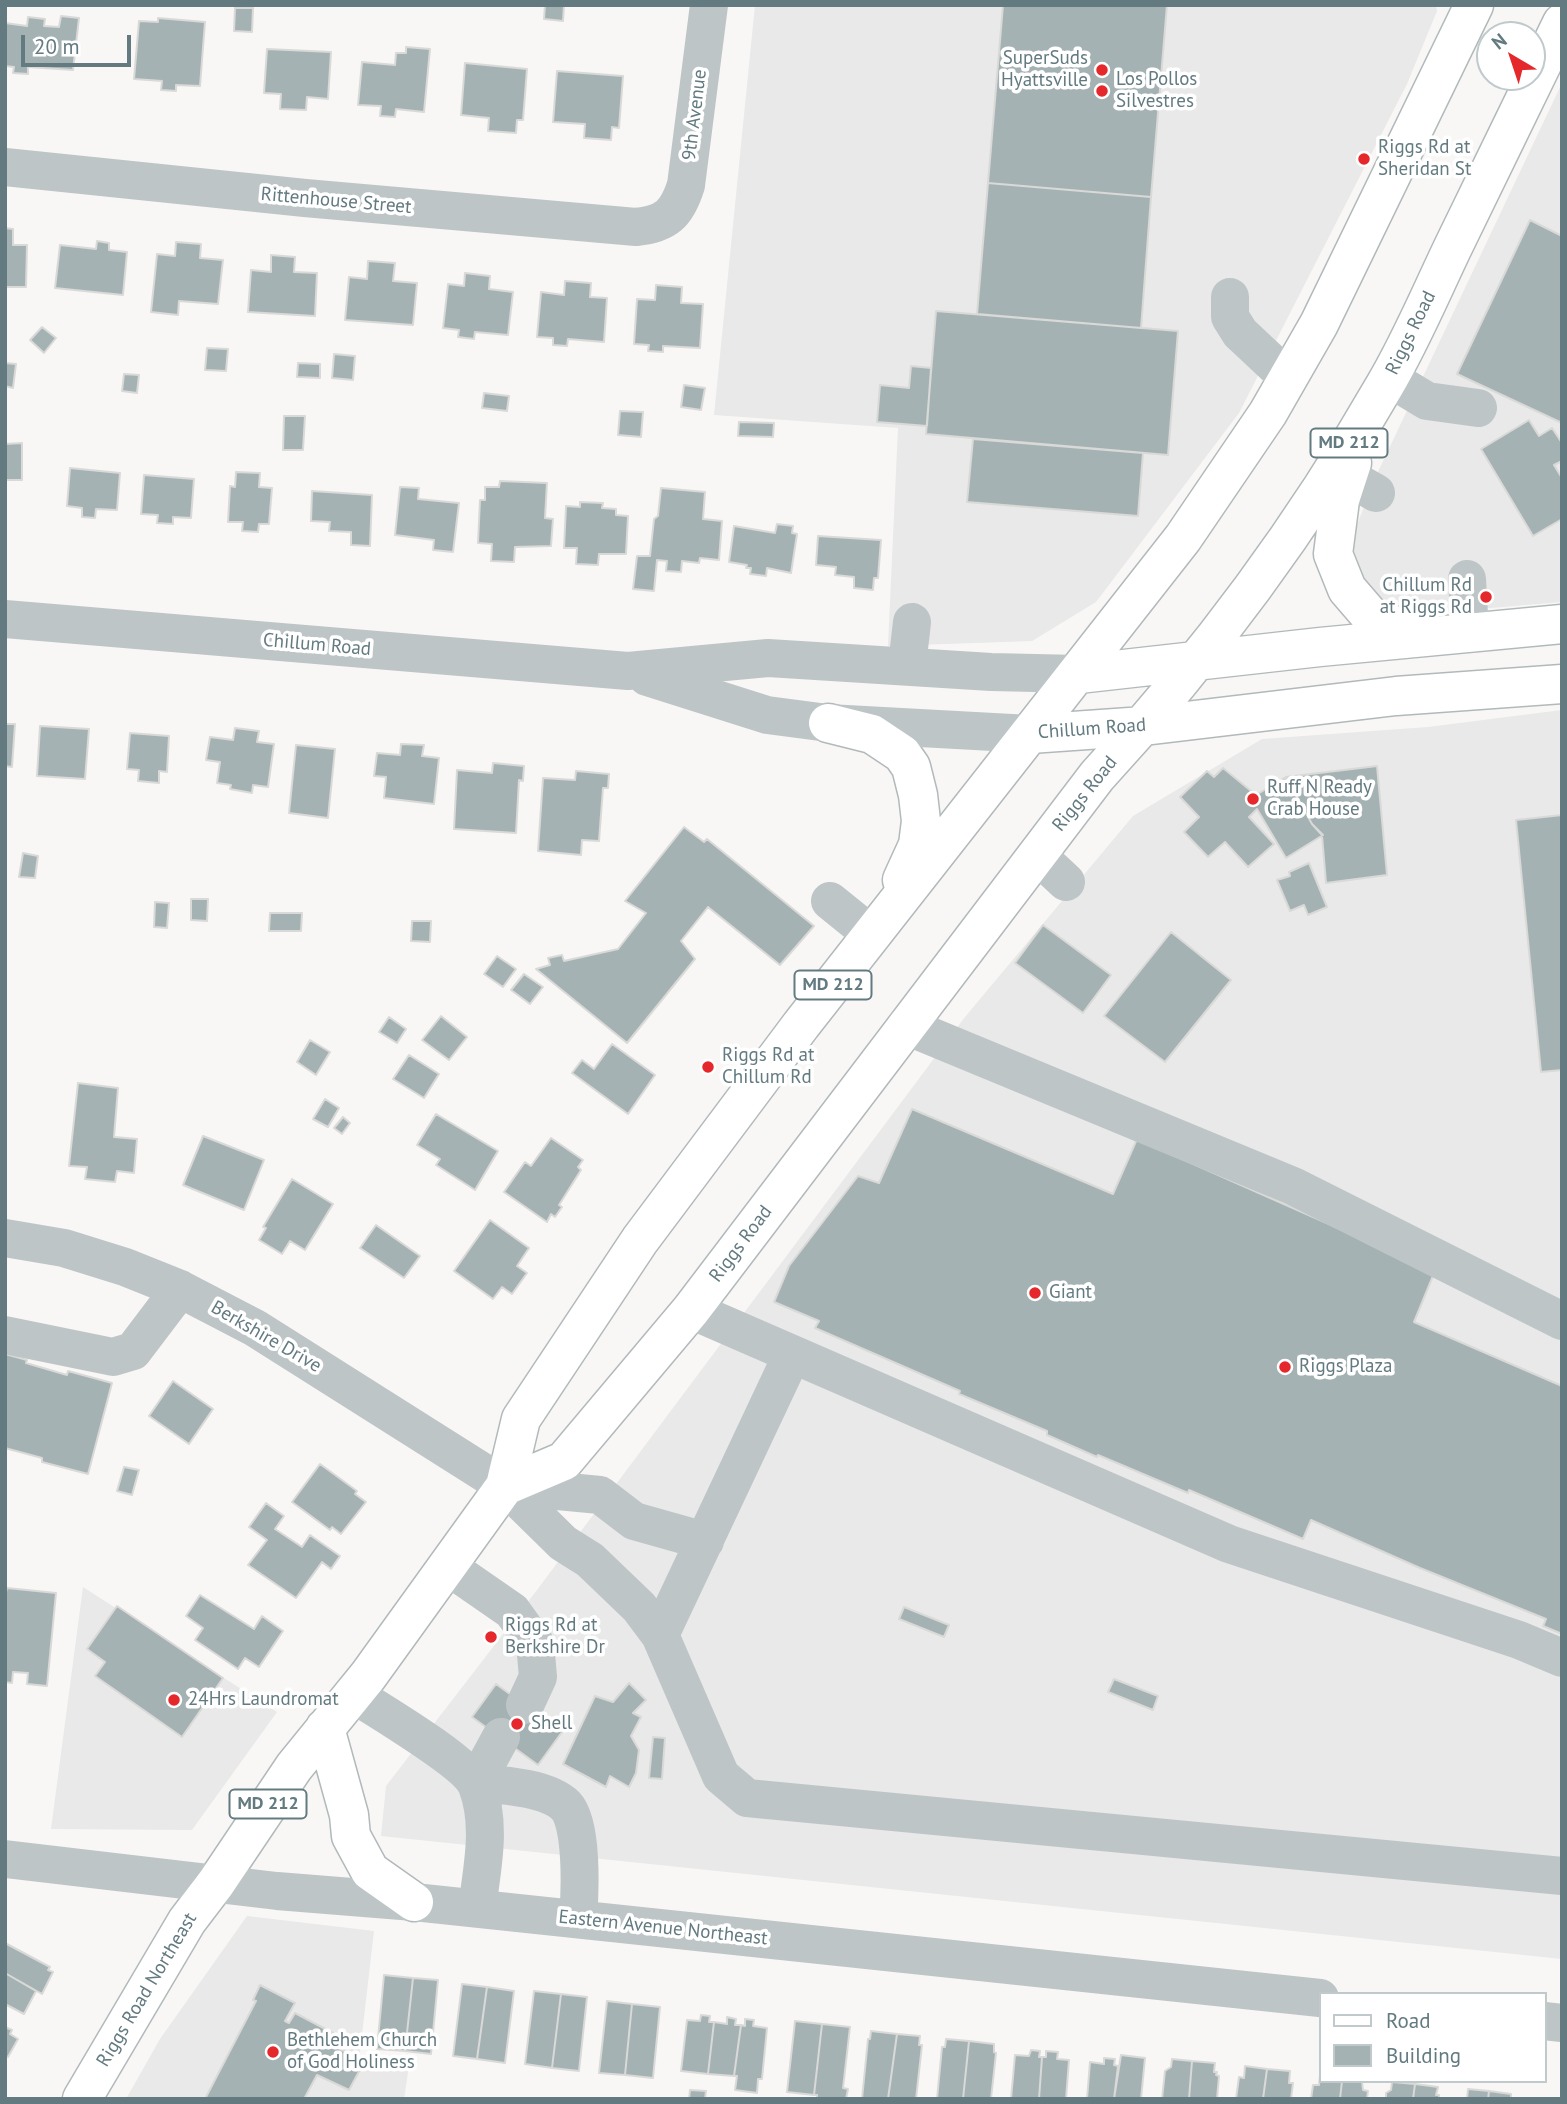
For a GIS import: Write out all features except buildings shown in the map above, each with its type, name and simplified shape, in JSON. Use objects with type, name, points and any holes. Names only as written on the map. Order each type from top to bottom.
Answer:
[{"type":"main road","name":"MD 212","points":[[216,1883],[294,1767],[353,1694],[505,1486],[521,1419],[625,1262],[785,1046],[1183,538],[1268,413],[1319,324],[1474,5]]},
{"type":"main road","name":"Riggs Road","points":[[505,1486],[564,1461],[691,1310],[1097,776],[1144,726],[1257,583],[1310,507],[1389,378],[1562,23]]},
{"type":"main road","points":[[1369,411],[1362,485],[1340,500],[1333,554],[1347,589],[1372,618],[1428,636]]},
{"type":"main road","name":"Chillum Road","points":[[1079,674],[1199,659],[1562,624]]},
{"type":"main road","name":"Chillum Road","points":[[1030,734],[1144,726],[1395,696],[1476,702],[1562,684]]},
{"type":"main road","points":[[828,723],[872,734],[902,754],[911,767],[921,821],[918,845],[880,924]]},
{"type":"main road","points":[[325,1728],[349,1815],[351,1836],[370,1871],[414,1902]]},
{"type":"main road","name":"Riggs Road Northeast","points":[[82,2099],[187,1921],[216,1883]]},
{"type":"street","name":"9th Avenue","points":[[666,219],[677,208],[686,185],[709,5]]},
{"type":"street","name":"Rittenhouse Street","points":[[5,167],[305,198],[636,227],[652,225],[666,219]]},
{"type":"street","points":[[1230,297],[1230,317],[1240,333],[1288,378]]},
{"type":"street","points":[[1389,378],[1427,401],[1478,408]]},
{"type":"street","points":[[1468,579],[1470,633]]},
{"type":"street","name":"Chillum Road","points":[[5,619],[628,671],[768,658],[1079,674]]},
{"type":"street","points":[[906,666],[912,622]]},
{"type":"street","name":"Chillum Road","points":[[628,671],[753,724],[766,715],[828,723],[1030,734]]},
{"type":"street","points":[[1037,855],[1066,882]]},
{"type":"street","points":[[830,901],[880,924]]},
{"type":"street","points":[[906,1026],[1293,1186],[1562,1321]]},
{"type":"street","name":"Berkshire Drive","points":[[5,1238],[64,1248],[125,1267],[180,1289],[255,1328],[505,1486]]},
{"type":"street","points":[[5,1335],[113,1357],[133,1351],[180,1289]]},
{"type":"street","points":[[691,1310],[1229,1544],[1519,1640],[1562,1658]]},
{"type":"street","points":[[660,1634],[792,1355]]},
{"type":"street","points":[[505,1486],[600,1496],[634,1521],[705,1541]]},
{"type":"street","points":[[505,1486],[563,1544],[590,1560],[639,1607],[660,1634],[721,1776],[747,1798],[1562,1877]]},
{"type":"street","points":[[447,1566],[512,1611],[535,1643],[538,1677],[524,1705]]},
{"type":"street","points":[[353,1694],[446,1755],[476,1783],[485,1815],[484,1860],[477,1908]]},
{"type":"street","points":[[476,1783],[501,1737]]},
{"type":"street","points":[[476,1783],[511,1786],[546,1794],[566,1806],[573,1822],[581,1870],[579,1919]]},
{"type":"street","name":"Eastern Avenue Northeast","points":[[5,1859],[144,1877],[477,1908],[1318,1998]]},
{"type":"shaded area","points":[[755,5],[1436,5],[1437,11],[1407,84],[1239,413],[1096,602],[1032,641],[888,646],[898,428],[714,415]]},
{"type":"shaded area","points":[[1562,83],[1562,602],[1396,616],[1343,561],[1376,476]]},
{"type":"shaded area","points":[[1562,710],[1562,1959],[381,1836],[386,1786],[537,1590],[965,1017],[1133,816],[1262,739],[1428,727]]},
{"type":"shaded area","points":[[83,1587],[277,1712],[192,1830],[51,1829]]},
{"type":"shaded area","points":[[247,1916],[374,1931],[359,2060],[409,2066],[404,2099],[126,2099],[160,2039]]},
{"type":"place","name":"SuperSuds Hyattsville","points":[[1102,70]]},
{"type":"place","name":"Los Pollos Silvestres","points":[[1102,91]]},
{"type":"place","name":"Riggs Rd at Sheridan St","points":[[1364,159]]},
{"type":"place","name":"Chillum Rd at Riggs Rd","points":[[1486,597]]},
{"type":"place","name":"Ruff N Ready Crab House","points":[[1253,799]]},
{"type":"place","name":"Riggs Rd at Chillum Rd","points":[[708,1067]]},
{"type":"place","name":"Giant","points":[[1035,1293]]},
{"type":"place","name":"Riggs Plaza","points":[[1285,1367]]},
{"type":"place","name":"Riggs Rd at Berkshire Dr","points":[[491,1637]]},
{"type":"place","name":"24Hrs Laundromat","points":[[174,1700]]},
{"type":"place","name":"Shell","points":[[517,1724]]},
{"type":"place","name":"Bethlehem Church of God Holiness","points":[[273,2052]]}]
